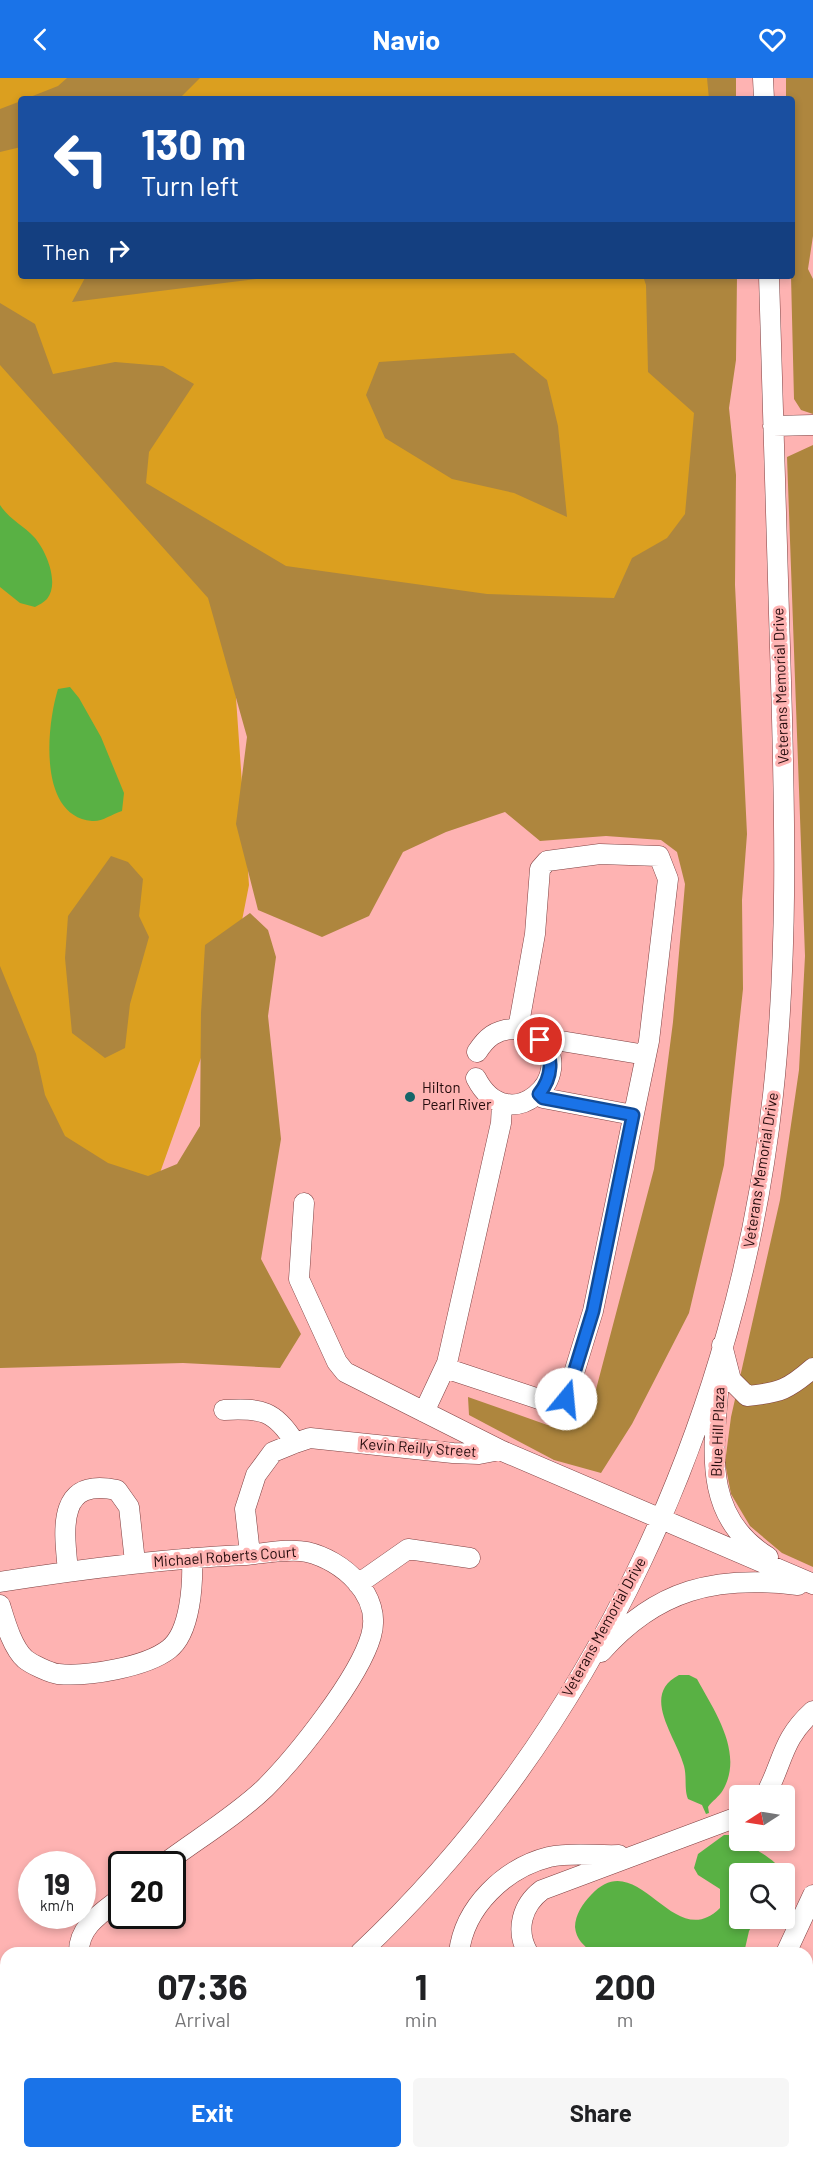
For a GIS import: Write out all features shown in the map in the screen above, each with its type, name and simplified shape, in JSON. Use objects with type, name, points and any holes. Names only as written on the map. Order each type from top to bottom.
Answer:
[{"type":"street","points":[[763,78],[764,96]]},
{"type":"street","name":"Veterans Memorial Drive","points":[[367,1947],[468,1837],[524,1762],[574,1684],[619,1605],[661,1518],[695,1429],[746,1263],[758,1201],[773,1095],[780,1012],[784,843],[769,279]]},
{"type":"street","points":[[773,426],[813,425]]},
{"type":"street","points":[[445,1368],[554,1404],[566,1399],[593,1311],[646,1055],[668,879],[659,856],[600,854],[547,861],[540,869],[535,934],[518,1029]]},
{"type":"street","points":[[476,1078],[490,1098],[514,1105],[526,1102],[539,1094],[550,1075],[550,1062],[546,1047],[530,1033],[518,1029],[494,1033],[484,1041],[477,1052]]},
{"type":"street","points":[[546,1047],[555,1040],[646,1055]]},
{"type":"street","points":[[539,1094],[543,1098],[633,1115]]},
{"type":"street","points":[[424,1412],[445,1368],[501,1123],[502,1103]]},
{"type":"street","points":[[304,1203],[299,1279],[337,1362],[345,1372],[500,1450]]},
{"type":"street","points":[[722,1345],[732,1380],[747,1396],[778,1393],[793,1386],[813,1368]]},
{"type":"street","name":"Blue Hill Plaza","points":[[722,1345],[714,1455],[721,1502],[747,1542],[813,1584]]},
{"type":"street","points":[[225,1410],[264,1411],[283,1423],[295,1443]]},
{"type":"street","name":"Kevin Reilly Street","points":[[250,1554],[245,1509],[256,1475],[273,1452],[310,1438],[453,1453],[479,1454],[500,1450],[661,1518]]},
{"type":"street","points":[[68,1571],[64,1524],[69,1505],[81,1492],[99,1486],[117,1490],[129,1507],[135,1562]]},
{"type":"street","points":[[661,1518],[813,1584]]},
{"type":"street","points":[[358,1584],[408,1549],[470,1558]]},
{"type":"street","name":"Michael Roberts Court","points":[[0,1582],[135,1562],[306,1551],[346,1568],[365,1594],[373,1614],[372,1634],[359,1664],[326,1715],[265,1788],[181,1851]]},
{"type":"street","points":[[0,1605],[8,1629],[24,1658],[56,1674],[108,1670],[141,1663],[171,1648],[183,1626],[193,1594],[192,1558]]},
{"type":"street","points":[[574,1684],[618,1634],[652,1606],[668,1598],[702,1586],[730,1583],[813,1584]]},
{"type":"street","points":[[769,1785],[785,1745],[794,1730],[813,1711]]},
{"type":"street","points":[[526,1947],[521,1936],[521,1925],[523,1914],[534,1896],[552,1886],[729,1820]]},
{"type":"street","points":[[460,1947],[462,1935],[477,1906],[497,1884],[522,1868],[550,1857],[617,1856],[643,1852]]},
{"type":"street","points":[[789,1947],[813,1895]]},
{"type":"street","points":[[78,1947],[78,1942],[90,1923],[108,1908]]},
{"type":"shaded area","points":[[0,78],[727,78],[728,96],[18,96],[18,279],[712,279],[692,564],[624,611],[229,597],[249,885],[232,971],[141,1226],[31,1138],[0,1034]]},
{"type":"shaded area","points":[[67,78],[200,78],[182,96],[33,96],[58,86]]},
{"type":"shaded area","points":[[707,78],[736,78],[736,96],[709,96]]},
{"type":"shaded area","points":[[786,78],[813,78],[813,236],[808,269],[813,279],[813,414],[801,410],[794,399],[791,279],[795,279],[795,96],[786,96]]},
{"type":"shaded area","points":[[18,102],[18,148],[0,152],[0,109]]},
{"type":"shaded area","points":[[84,279],[257,279],[72,302]]},
{"type":"shaded area","points":[[644,279],[737,279],[736,360],[729,408],[736,475],[735,585],[747,834],[742,900],[743,989],[724,1165],[689,1313],[632,1424],[601,1473],[554,1460],[469,1415],[468,1397],[553,1427],[589,1416],[654,1169],[673,1022],[685,884],[677,852],[661,840],[606,836],[540,841],[505,812],[446,832],[403,852],[369,916],[322,937],[258,910],[236,824],[247,737],[208,598],[0,365],[0,303],[35,324],[53,374],[115,362],[163,366],[194,384],[149,452],[146,483],[286,566],[487,594],[614,598],[632,558],[667,538],[685,514],[694,413],[648,372]]},
{"type":"shaded area","points":[[514,353],[547,380],[558,426],[567,517],[514,493],[452,479],[385,438],[366,395],[379,362]]},
{"type":"shaded area","points":[[813,445],[813,1567],[782,1553],[750,1526],[731,1494],[725,1463],[731,1417],[780,1200],[799,1070],[805,956],[787,457]]},
{"type":"shaded area","points":[[0,505],[34,537],[47,558],[52,576],[51,592],[47,599],[35,607],[20,603],[0,587]]},
{"type":"shaded area","points":[[70,687],[79,698],[101,737],[124,793],[122,811],[100,820],[92,821],[74,815],[62,803],[54,786],[49,745],[54,705],[58,689]]},
{"type":"shaded area","points":[[111,856],[128,862],[143,879],[139,916],[149,937],[130,1004],[125,1048],[105,1058],[72,1033],[65,958],[68,916]]},
{"type":"shaded area","points":[[250,913],[268,930],[276,957],[268,1016],[281,1139],[261,1259],[301,1334],[280,1368],[183,1363],[0,1368],[0,966],[36,1054],[45,1095],[65,1136],[108,1163],[148,1176],[177,1164],[200,1126],[201,1013],[205,945]]},
{"type":"shaded area","points":[[679,1675],[689,1675],[697,1679],[719,1719],[729,1747],[729,1776],[720,1795],[708,1807],[709,1813],[706,1814],[702,1805],[688,1799],[684,1766],[661,1705],[662,1693],[668,1683]]},
{"type":"shaded area","points":[[724,1835],[729,1835],[729,1851],[758,1851],[775,1863],[729,1863],[729,1929],[750,1929],[745,1947],[586,1947],[581,1942],[575,1923],[582,1905],[591,1895],[608,1883],[624,1882],[640,1889],[671,1911],[687,1918],[703,1919],[720,1908],[720,1889],[698,1875],[694,1868],[698,1854]]},
{"type":"place","name":"Hilton Pearl River","points":[[410,1097]]},
{"type":"route","points":[[540,1040],[546,1047],[550,1062],[550,1075],[539,1094],[543,1098],[633,1115],[593,1311],[566,1399]]}]
